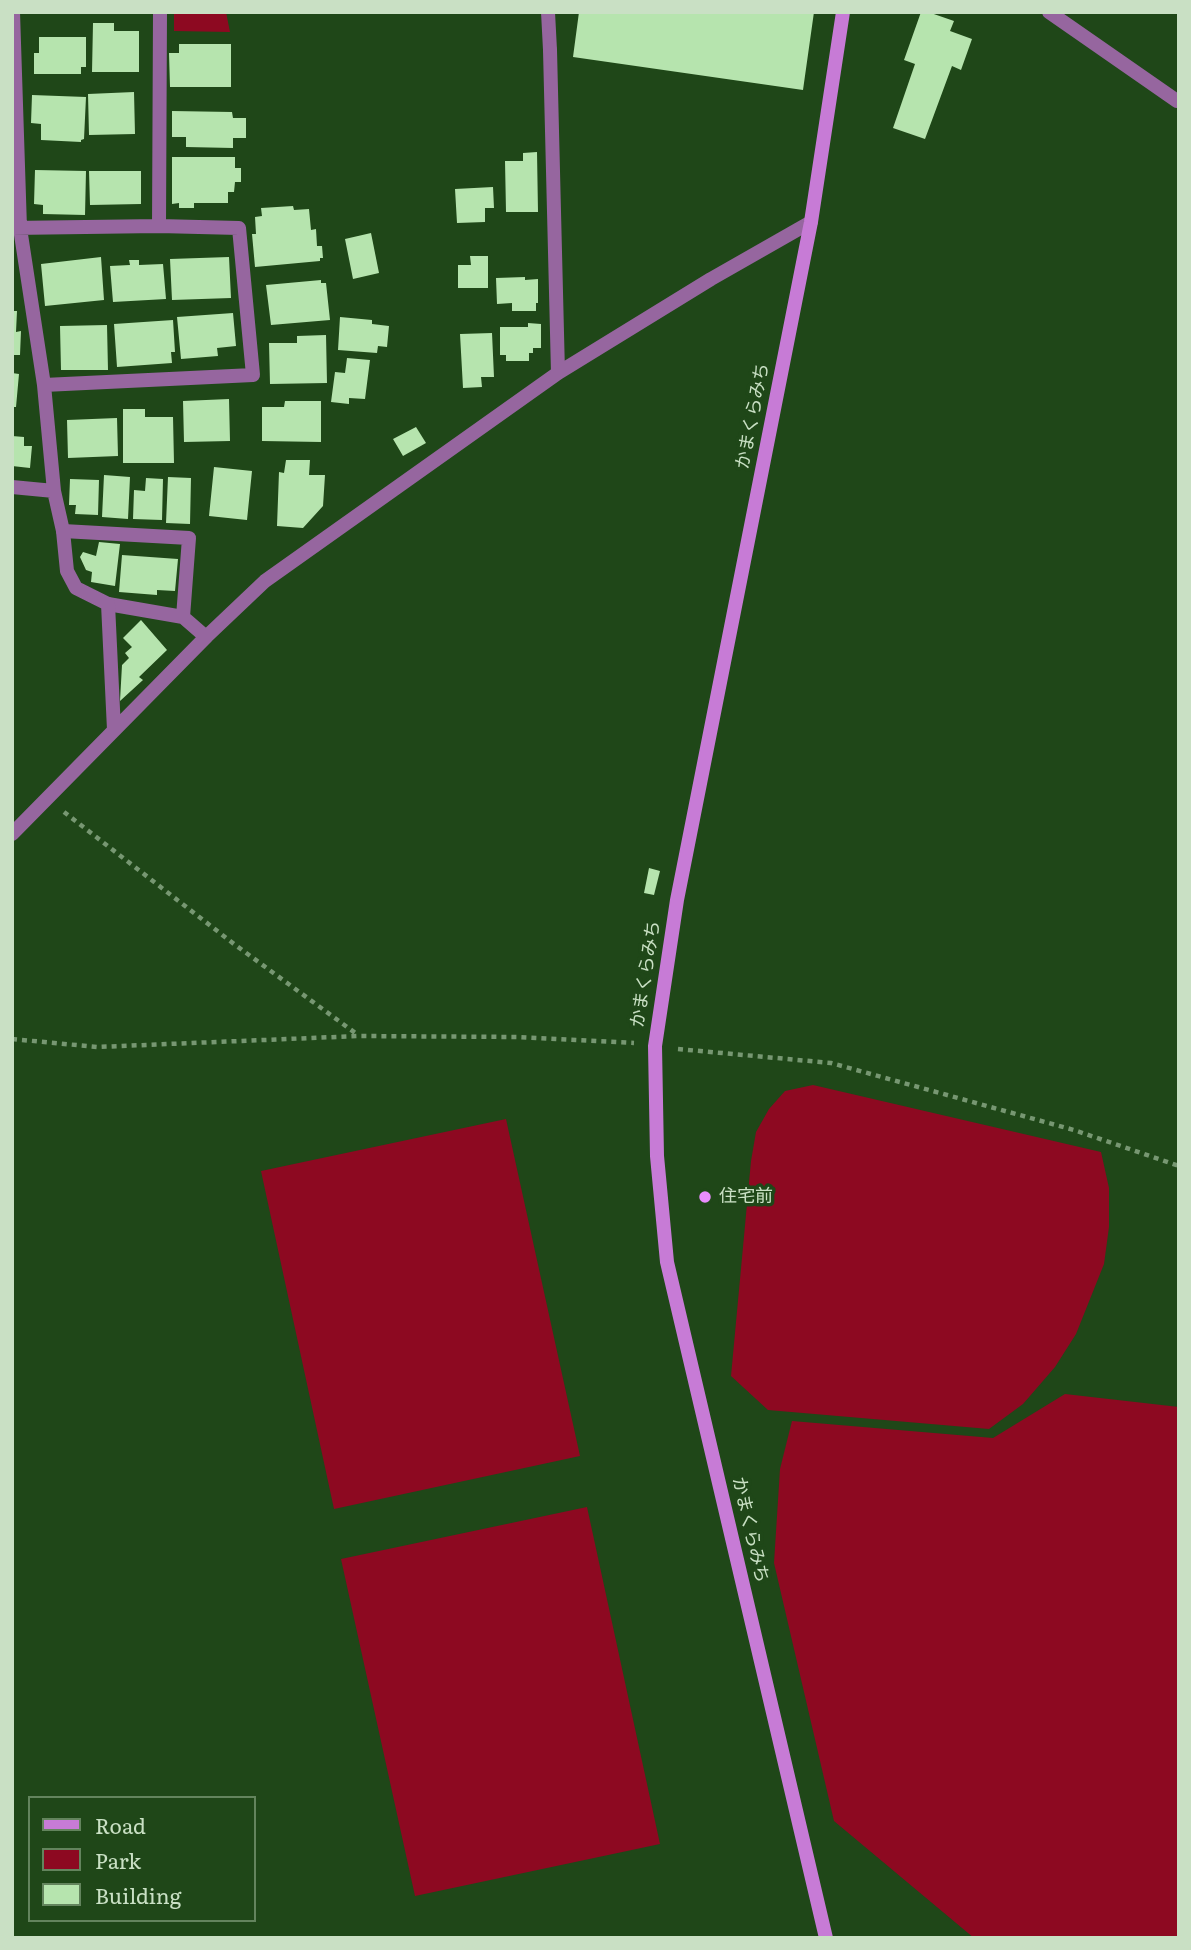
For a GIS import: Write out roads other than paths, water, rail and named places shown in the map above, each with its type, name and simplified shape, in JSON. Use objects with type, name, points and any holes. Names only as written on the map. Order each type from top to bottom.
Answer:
[{"type":"main road","name":"かまくらみち","points":[[826,1938],[667,1262],[657,1156],[655,1046],[677,900],[811,222],[843,12]]},
{"type":"street","points":[[13,12],[16,228],[44,386],[54,491],[63,531],[67,571],[76,588],[108,604],[183,617],[206,637]]},
{"type":"street","points":[[159,226],[160,12]]},
{"type":"street","points":[[548,12],[558,373]]},
{"type":"street","points":[[1049,12],[1177,100]]},
{"type":"street","points":[[12,834],[206,637],[265,581],[558,373],[711,279],[811,222]]},
{"type":"street","points":[[16,228],[239,228],[253,375],[44,386]]},
{"type":"street","points":[[12,487],[54,491]]},
{"type":"street","points":[[63,531],[189,538],[183,617]]},
{"type":"street","points":[[108,604],[114,730]]},
{"type":"place","name":"住宅前","points":[[705,1197]]}]
